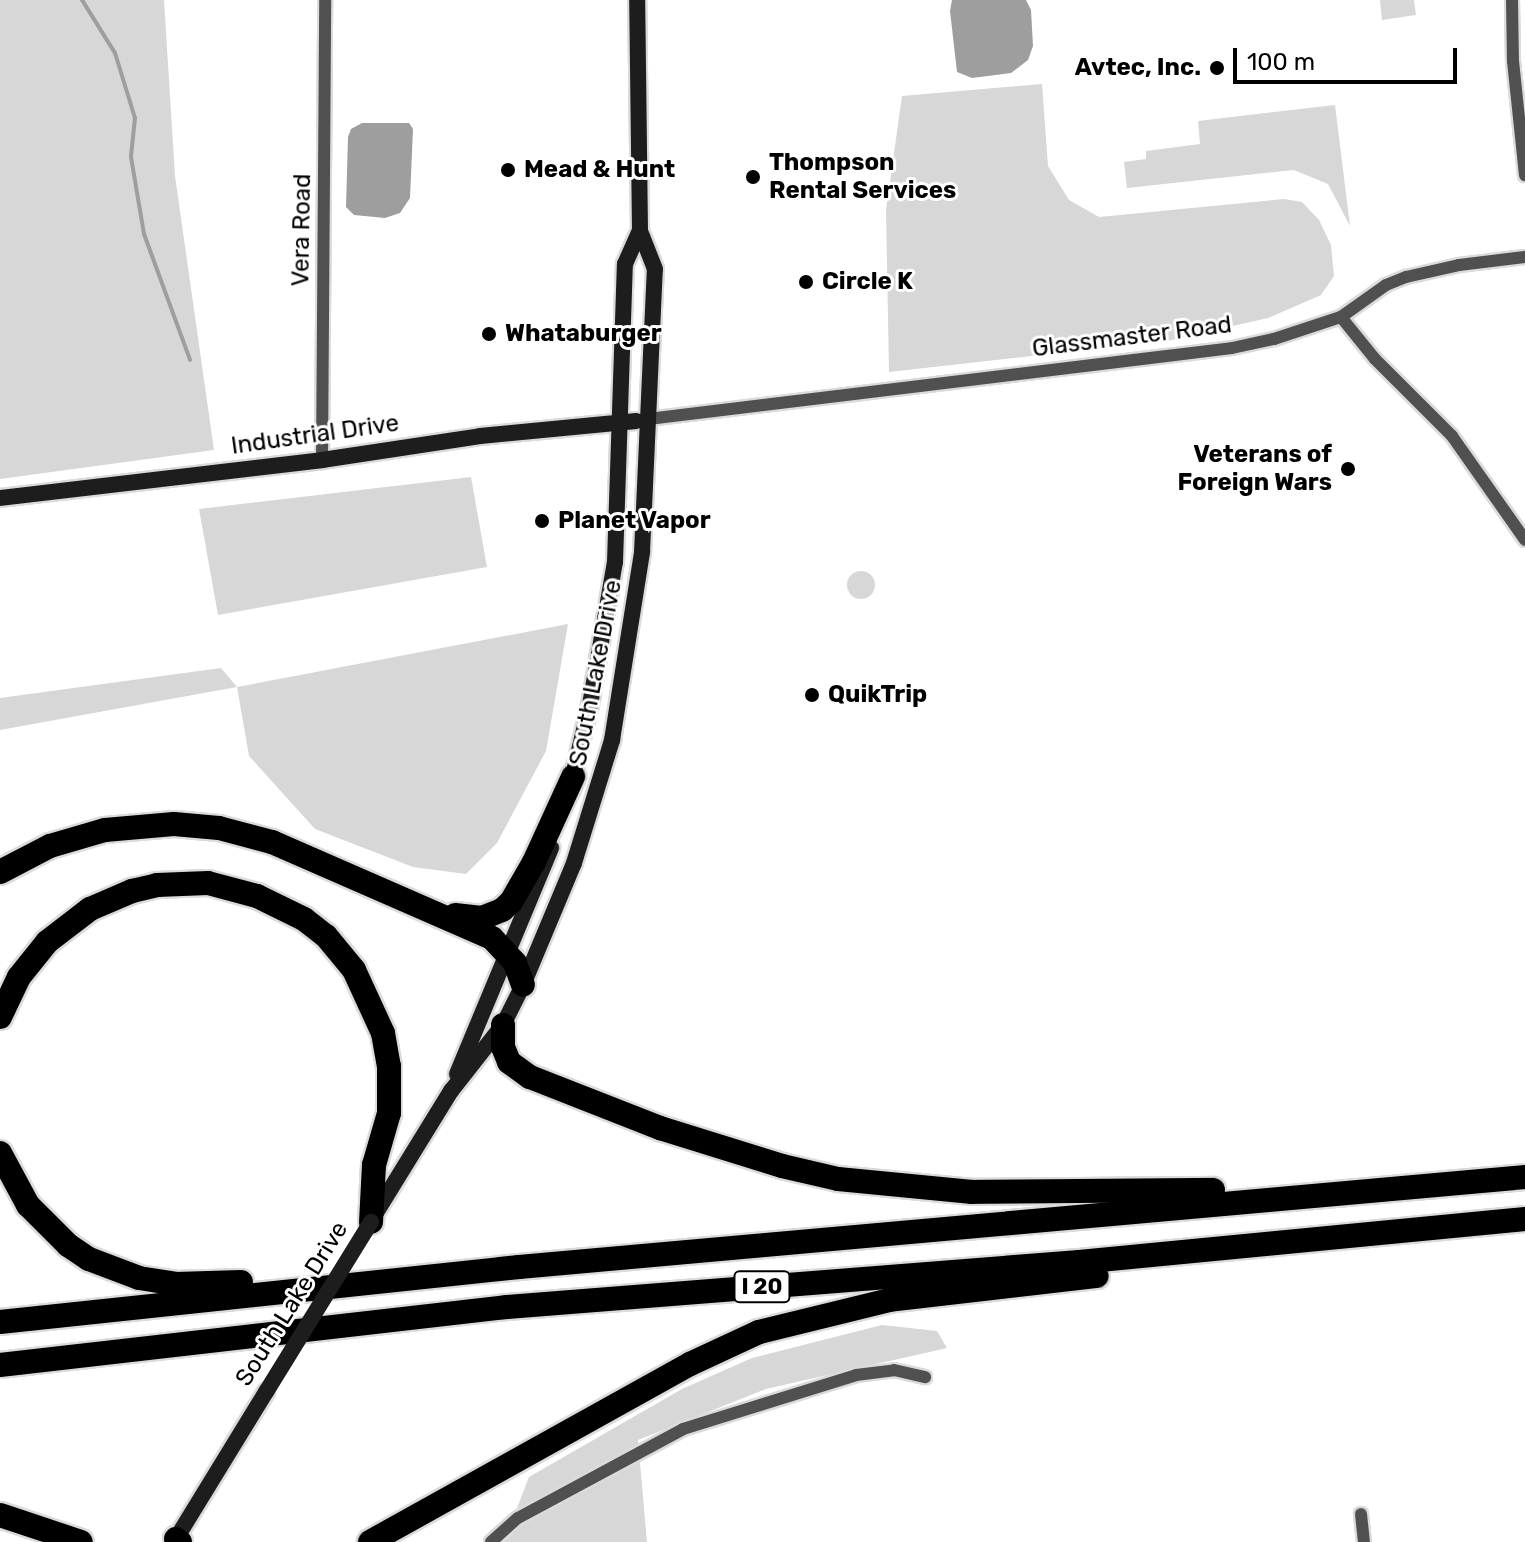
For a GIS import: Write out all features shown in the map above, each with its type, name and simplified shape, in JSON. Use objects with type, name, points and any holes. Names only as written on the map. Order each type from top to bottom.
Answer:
[{"type":"highway","points":[[437,912],[482,918],[502,910],[511,902],[534,862],[573,777]]},
{"type":"highway","points":[[0,872],[79,836],[137,826],[196,825],[272,842],[492,938],[510,955],[523,985]]},
{"type":"highway","points":[[0,1017],[19,977],[47,942],[90,909],[132,891],[157,885],[208,883],[257,896],[304,919],[326,936],[354,970],[383,1033],[389,1066],[389,1113],[374,1165],[371,1222]]},
{"type":"highway","points":[[503,1025],[503,1047],[509,1062],[530,1077],[731,1153],[838,1179],[1000,1194],[1391,1189]]},
{"type":"highway","points":[[0,1153],[18,1191],[46,1226],[68,1245],[112,1270],[175,1284],[400,1280]]},
{"type":"highway","name":"I 20","points":[[0,1322],[400,1280],[1525,1177]]},
{"type":"highway","name":"I 20","points":[[0,1365],[507,1307],[1408,1233],[1525,1219]]},
{"type":"highway","points":[[370,1542],[690,1364],[759,1332],[889,1300],[1055,1282],[1408,1233]]},
{"type":"highway","points":[[0,1515],[49,1542]]},
{"type":"highway","points":[[0,1515],[81,1542]]},
{"type":"main road","name":"South Lake Drive","points":[[451,1091],[547,862],[573,777],[615,562],[655,269],[640,231],[637,0]]},
{"type":"main road","name":"South Lake Drive","points":[[176,1541],[451,1091],[503,1025],[574,863],[612,740],[642,552],[625,264],[640,231]]},
{"type":"main road","name":"Industrial Drive","points":[[0,498],[322,460],[480,436],[635,421]]},
{"type":"street","name":"Vera Road","points":[[322,460],[325,0]]},
{"type":"street","points":[[1512,0],[1513,61],[1525,175]]},
{"type":"street","name":"Glassmaster Road","points":[[635,421],[1232,348],[1274,339],[1341,317],[1386,285],[1406,277],[1459,265],[1525,257]]},
{"type":"street","points":[[1341,317],[1368,351],[1452,436],[1525,540]]},
{"type":"street","points":[[491,1542],[518,1518],[683,1429],[856,1375],[894,1370],[925,1377]]},
{"type":"street","points":[[1361,1514],[1364,1542]]},
{"type":"shaded area","points":[[0,0],[164,0],[175,176],[214,450],[0,479]]},
{"type":"shaded area","points":[[952,0],[1026,0],[1031,10],[1033,46],[1028,60],[1011,73],[972,78],[957,72],[950,11]]},
{"type":"shaded area","points":[[1380,0],[1414,0],[1416,15],[1382,20]]},
{"type":"shaded area","points":[[1042,84],[1048,166],[1069,200],[1099,217],[1284,199],[1302,202],[1319,220],[1331,245],[1334,276],[1321,295],[1268,318],[1167,341],[889,372],[886,210],[902,96]]},
{"type":"shaded area","points":[[1335,105],[1350,226],[1328,184],[1294,170],[1127,188],[1124,162],[1146,159],[1146,151],[1200,144],[1198,121]]},
{"type":"shaded area","points":[[362,123],[409,123],[413,129],[410,198],[400,213],[385,218],[354,215],[346,207],[348,137],[351,129]]},
{"type":"shaded area","points":[[471,477],[487,567],[218,615],[199,509]]},
{"type":"shaded area","points":[[861,571],[871,575],[875,585],[871,595],[861,599],[851,595],[847,585],[851,575]]},
{"type":"shaded area","points":[[568,624],[546,751],[497,843],[466,874],[413,867],[315,829],[249,756],[237,687]]},
{"type":"shaded area","points":[[221,668],[237,687],[0,730],[0,698]]},
{"type":"shaded area","points":[[882,1325],[937,1331],[947,1348],[766,1389],[638,1440],[647,1542],[504,1542],[529,1477],[682,1389],[752,1358]]},
{"type":"waterway","points":[[82,0],[115,53],[135,118],[131,157],[144,234],[190,360]]},
{"type":"place","name":"Avtec, Inc.","points":[[1217,68]]},
{"type":"place","name":"Mead & Hunt","points":[[508,170]]},
{"type":"place","name":"Thompson Rental Services","points":[[753,177]]},
{"type":"place","name":"Circle K","points":[[806,282]]},
{"type":"place","name":"Whataburger","points":[[489,334]]},
{"type":"place","name":"Veterans of Foreign Wars","points":[[1348,469]]},
{"type":"place","name":"Planet Vapor","points":[[542,521]]},
{"type":"place","name":"QuikTrip","points":[[812,695]]}]
